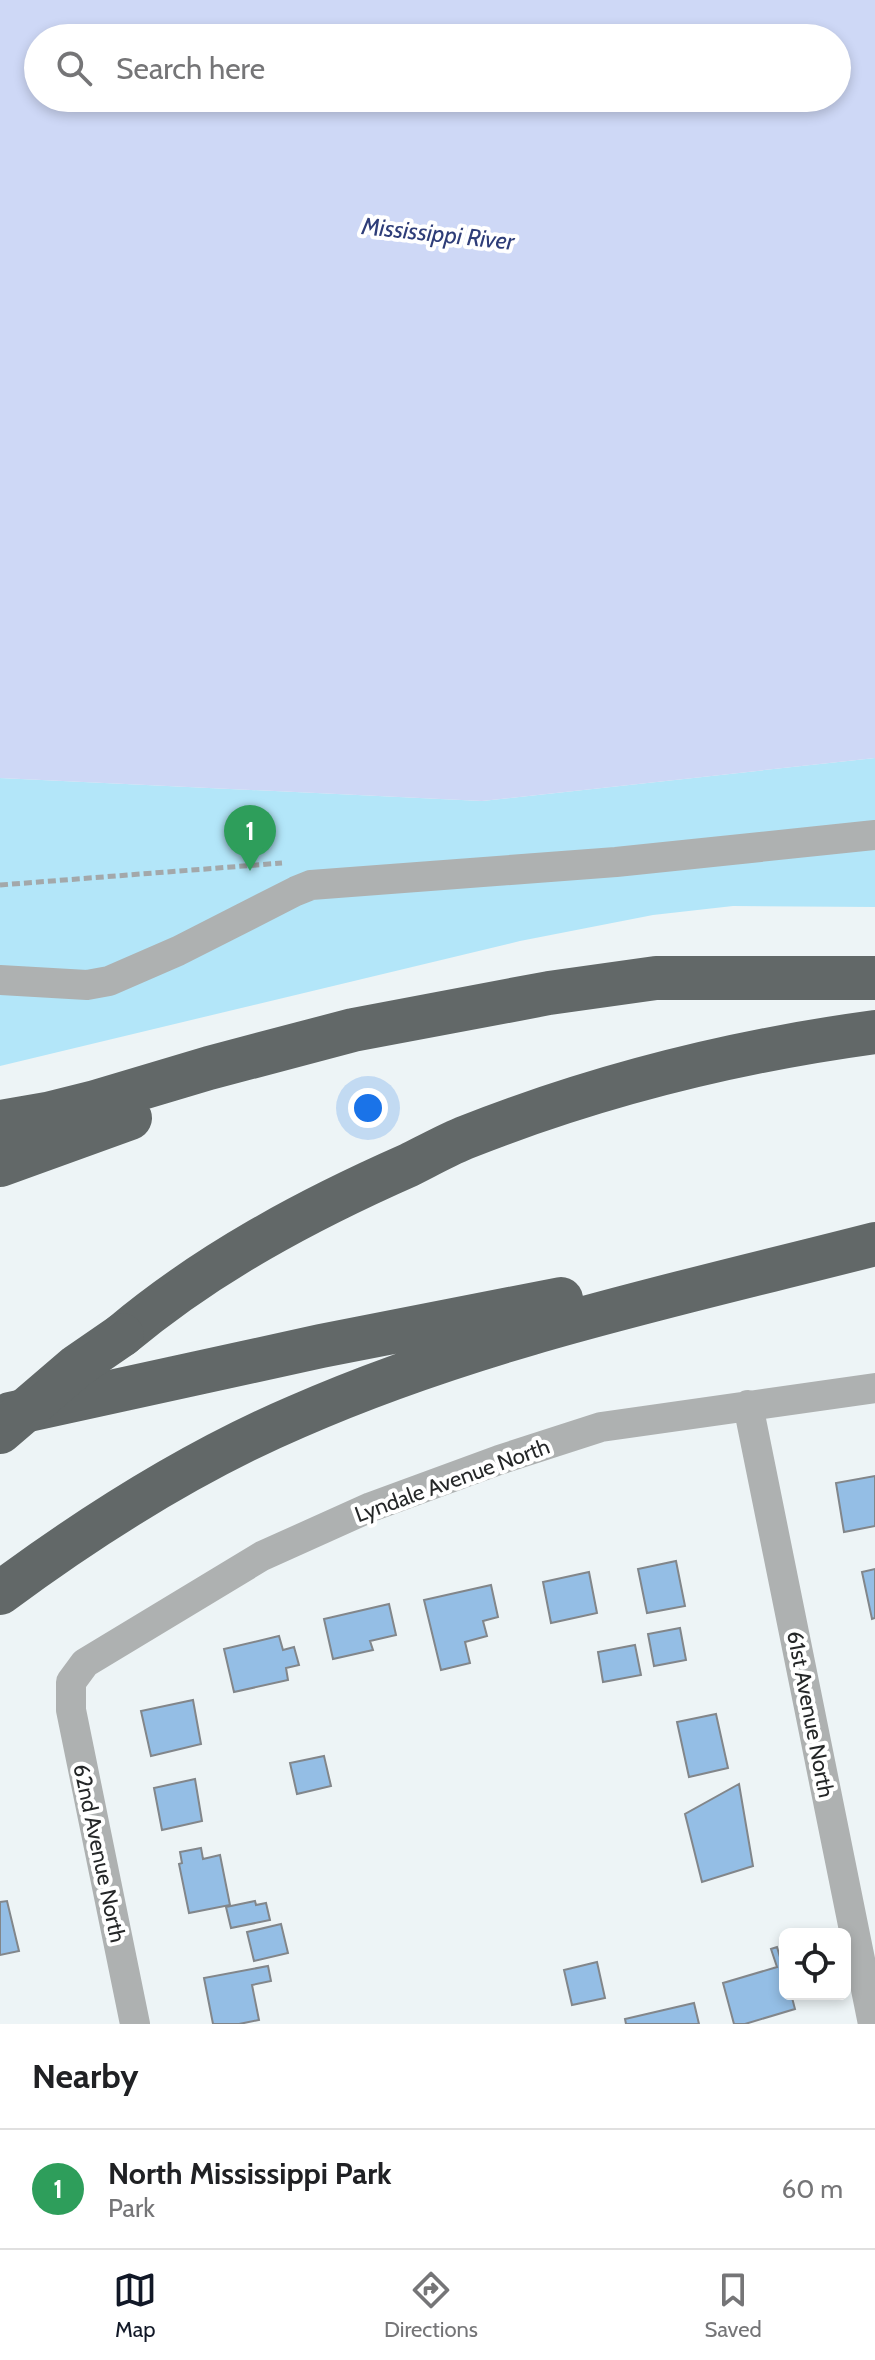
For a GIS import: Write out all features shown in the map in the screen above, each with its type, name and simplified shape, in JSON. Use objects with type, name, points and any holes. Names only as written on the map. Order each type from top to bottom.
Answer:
[{"type":"highway","points":[[0,1122],[95,1102],[353,1030],[549,993],[656,978],[875,978]]},
{"type":"highway","points":[[0,1165],[266,1071],[381,1039],[504,1014],[773,978]]},
{"type":"highway","points":[[0,1432],[77,1366],[194,1280],[327,1202],[460,1140],[558,1105],[665,1073],[762,1051],[875,1032]]},
{"type":"highway","points":[[0,1417],[321,1346],[875,1238]]},
{"type":"highway","points":[[0,1593],[82,1534],[163,1485],[295,1417],[488,1346],[875,1244]]},
{"type":"street","points":[[0,980],[87,985],[109,981],[178,951],[311,885],[616,862],[875,835]]},
{"type":"street","name":"Lyndale Avenue North","points":[[71,1682],[85,1663],[262,1556],[371,1507],[499,1460],[601,1427],[875,1388]]},
{"type":"street","name":"61st Avenue North","points":[[748,1405],[873,2024]]},
{"type":"street","name":"62nd Avenue North","points":[[71,1682],[71,1710],[135,2024]]},
{"type":"shaded area","points":[[875,758],[875,907],[733,906],[653,915],[520,941],[0,1066],[0,778],[482,801]]},
{"type":"water","name":"Mississippi River","points":[[0,0],[875,0],[875,758],[482,801],[0,778]]},
{"type":"building","points":[[875,1476],[875,1526],[844,1532],[836,1483]]},
{"type":"building","points":[[676,1561],[685,1606],[647,1613],[638,1569]]},
{"type":"building","points":[[875,1569],[875,1618],[872,1619],[862,1572]]},
{"type":"building","points":[[589,1572],[597,1613],[551,1623],[543,1582]]},
{"type":"building","points":[[491,1585],[498,1617],[483,1621],[487,1636],[465,1642],[470,1663],[441,1670],[424,1600]]},
{"type":"building","points":[[389,1604],[396,1635],[370,1641],[373,1650],[333,1659],[324,1619]]},
{"type":"building","points":[[680,1628],[686,1660],[654,1666],[648,1634]]},
{"type":"building","points":[[279,1636],[283,1650],[294,1647],[299,1665],[286,1668],[288,1680],[234,1692],[224,1649]]},
{"type":"building","points":[[635,1645],[641,1675],[603,1682],[598,1652]]},
{"type":"building","points":[[193,1700],[201,1744],[151,1756],[141,1711]]},
{"type":"building","points":[[716,1714],[728,1768],[689,1777],[677,1722]]},
{"type":"building","points":[[324,1756],[331,1786],[297,1794],[290,1763]]},
{"type":"building","points":[[195,1779],[202,1821],[162,1830],[154,1788]]},
{"type":"building","points":[[739,1784],[753,1866],[702,1882],[685,1814]]},
{"type":"building","points":[[201,1848],[203,1859],[220,1855],[230,1905],[189,1913],[179,1864],[182,1863],[180,1852]]},
{"type":"building","points":[[7,1901],[19,1951],[0,1955],[0,1902]]},
{"type":"building","points":[[255,1901],[256,1905],[266,1903],[270,1920],[231,1928],[226,1907]]},
{"type":"building","points":[[281,1924],[288,1953],[254,1961],[247,1932]]},
{"type":"building","points":[[777,1947],[779,1954],[779,2000],[793,2000],[795,2009],[745,2024],[734,2024],[723,1983],[777,1967],[771,1949]]},
{"type":"building","points":[[597,1962],[605,1998],[572,2005],[564,1970]]},
{"type":"building","points":[[268,1966],[271,1981],[252,1985],[259,2020],[213,2024],[204,1978]]},
{"type":"building","points":[[694,2003],[699,2024],[626,2024],[625,2019]]},
{"type":"place","name":"North Mississippi Park","points":[[250,871]]}]
